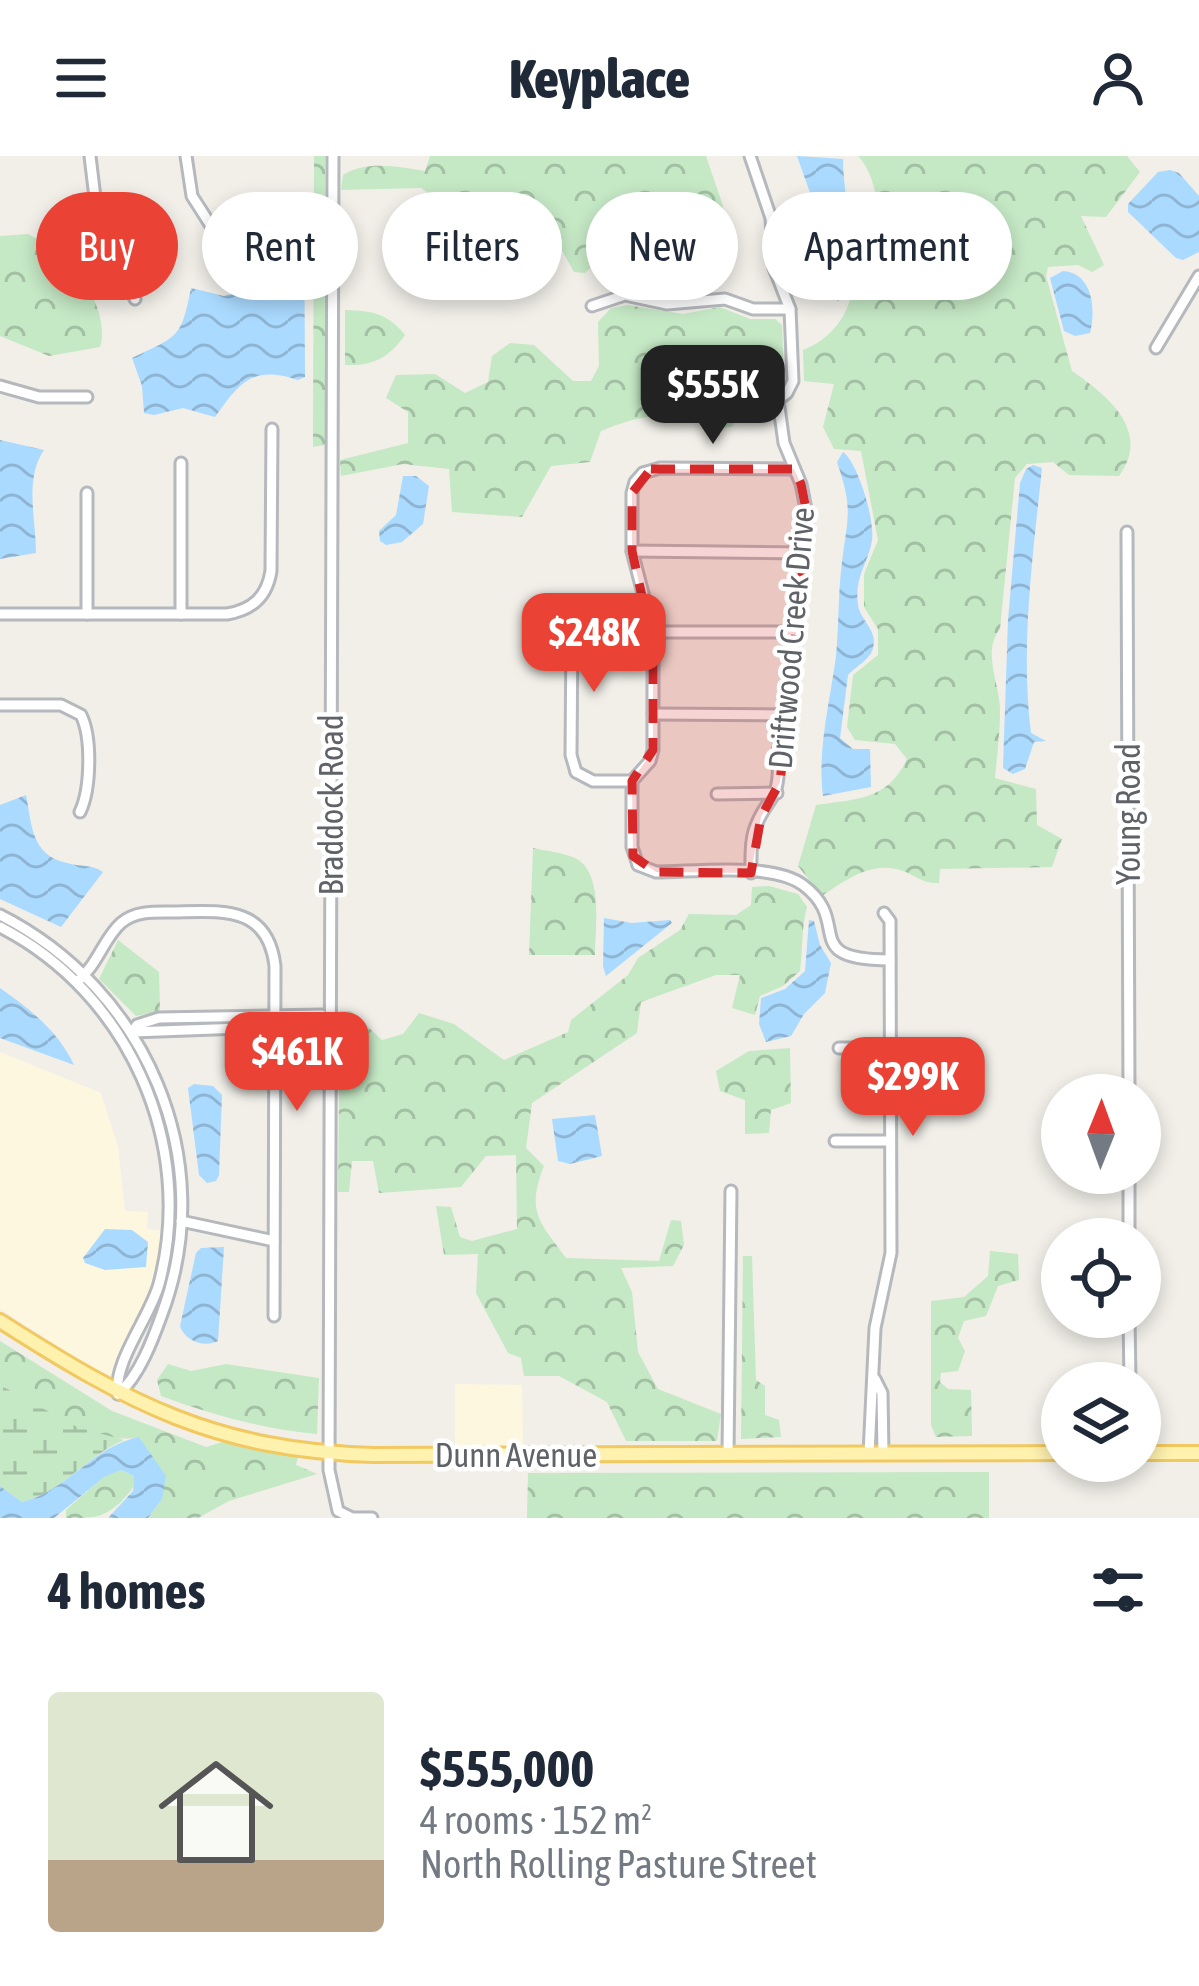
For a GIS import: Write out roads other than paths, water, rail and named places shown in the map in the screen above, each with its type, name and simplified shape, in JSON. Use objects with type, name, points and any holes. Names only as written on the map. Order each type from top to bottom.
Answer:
[{"type":"main road","name":"Dunn Avenue","points":[[0,1322],[118,1394],[228,1437],[329,1454],[1041,1453]]},
{"type":"main road","points":[[1161,1453],[1199,1453]]},
{"type":"street","points":[[89,156],[94,192]]},
{"type":"street","points":[[186,156],[192,196],[202,212]]},
{"type":"street","name":"Braddock Road","points":[[333,156],[329,1454],[331,1493],[338,1510],[352,1518],[373,1518]]},
{"type":"street","points":[[592,306],[625,295],[667,304],[725,298],[753,309],[790,309],[774,268],[771,218],[750,156]]},
{"type":"street","points":[[1156,348],[1199,276]]},
{"type":"street","name":"Driftwood Creek Drive","points":[[751,873],[754,828],[777,794],[808,519],[784,442],[778,400],[793,381],[790,309]]},
{"type":"street","points":[[0,386],[39,397],[87,398]]},
{"type":"street","points":[[0,614],[238,612],[253,605],[272,572],[272,429]]},
{"type":"street","points":[[181,614],[182,463]]},
{"type":"street","points":[[794,469],[660,468],[641,471],[634,482],[632,550],[653,632],[650,761],[632,781],[634,866],[656,872],[782,874],[802,884],[826,916],[830,936],[842,955],[890,960]]},
{"type":"street","points":[[87,493],[87,614]]},
{"type":"street","name":"Young Road","points":[[1127,532],[1129,1074]]},
{"type":"street","points":[[632,550],[801,554]]},
{"type":"street","points":[[572,628],[573,773],[593,781],[632,781]]},
{"type":"street","points":[[653,632],[795,632]]},
{"type":"street","points":[[0,705],[61,705],[80,715],[86,729],[86,800],[80,812]]},
{"type":"street","points":[[653,714],[784,715]]},
{"type":"street","points":[[717,794],[777,794]]},
{"type":"street","points":[[81,978],[119,925],[142,913],[228,911],[261,928],[273,951],[274,1316]]},
{"type":"street","points":[[876,1454],[882,1394],[875,1378],[875,1328],[890,1271],[890,921],[884,913]]},
{"type":"street","points":[[0,915],[35,935],[133,1032],[160,1087],[179,1151],[183,1222],[177,1268],[159,1323],[128,1386],[118,1394]]},
{"type":"street","points":[[261,928],[272,918]]},
{"type":"street","points":[[0,928],[81,978],[121,1039],[157,1115],[167,1165],[170,1220],[158,1290],[116,1380],[118,1394]]},
{"type":"street","points":[[121,1039],[137,1025],[159,1018],[274,1020],[322,1015],[330,1020]]},
{"type":"street","points":[[839,1048],[890,1048]]},
{"type":"street","points":[[835,1141],[890,1141]]},
{"type":"street","points":[[728,1455],[731,1191]]},
{"type":"street","points":[[170,1220],[274,1241]]},
{"type":"water","points":[[797,156],[843,159],[846,192],[810,192]]},
{"type":"water","points":[[1158,172],[1179,173],[1199,196],[1199,252],[1183,260],[1128,212],[1128,204]]},
{"type":"water","points":[[1063,271],[1081,278],[1090,294],[1090,333],[1075,336],[1064,331],[1050,278]]},
{"type":"water","points":[[191,288],[202,291],[202,300],[305,300],[305,377],[269,375],[249,380],[215,417],[183,408],[144,413],[142,386],[132,358],[175,334]]},
{"type":"water","points":[[0,440],[44,450],[33,486],[36,553],[0,559]]},
{"type":"water","points":[[843,452],[860,479],[871,519],[872,540],[857,595],[874,642],[869,656],[848,675],[840,738],[853,749],[870,749],[871,787],[823,796],[823,743],[847,522],[837,462]]},
{"type":"water","points":[[1033,465],[1042,468],[1029,600],[1028,700],[1031,733],[1046,741],[1034,742],[1025,769],[1013,774],[1003,768],[1008,620],[1020,483]]},
{"type":"water","points":[[403,476],[416,476],[429,486],[423,524],[402,542],[386,545],[379,531],[396,515]]},
{"type":"water","points":[[26,795],[35,836],[46,853],[103,872],[61,927],[0,899],[0,805]]},
{"type":"water","points":[[604,918],[632,923],[672,923],[606,976]]},
{"type":"water","points":[[809,920],[814,921],[831,963],[825,993],[791,1036],[766,1042],[759,1024],[761,998],[785,989],[805,971]]},
{"type":"water","points":[[0,988],[42,1022],[74,1065],[0,1038]]},
{"type":"water","points":[[213,1086],[222,1095],[219,1175],[207,1183],[199,1175],[188,1088]]},
{"type":"water","points":[[595,1115],[602,1156],[570,1164],[558,1161],[552,1119]]},
{"type":"water","points":[[105,1229],[132,1230],[148,1242],[146,1267],[105,1270],[85,1263],[83,1258]]},
{"type":"water","points":[[224,1247],[218,1341],[201,1343],[186,1336],[180,1326],[196,1253],[201,1248]]},
{"type":"water","points":[[139,1437],[166,1476],[162,1499],[148,1518],[108,1518],[133,1491],[134,1476],[121,1470],[104,1477],[54,1518],[0,1518],[0,1486],[22,1502],[53,1489],[107,1450]]}]
